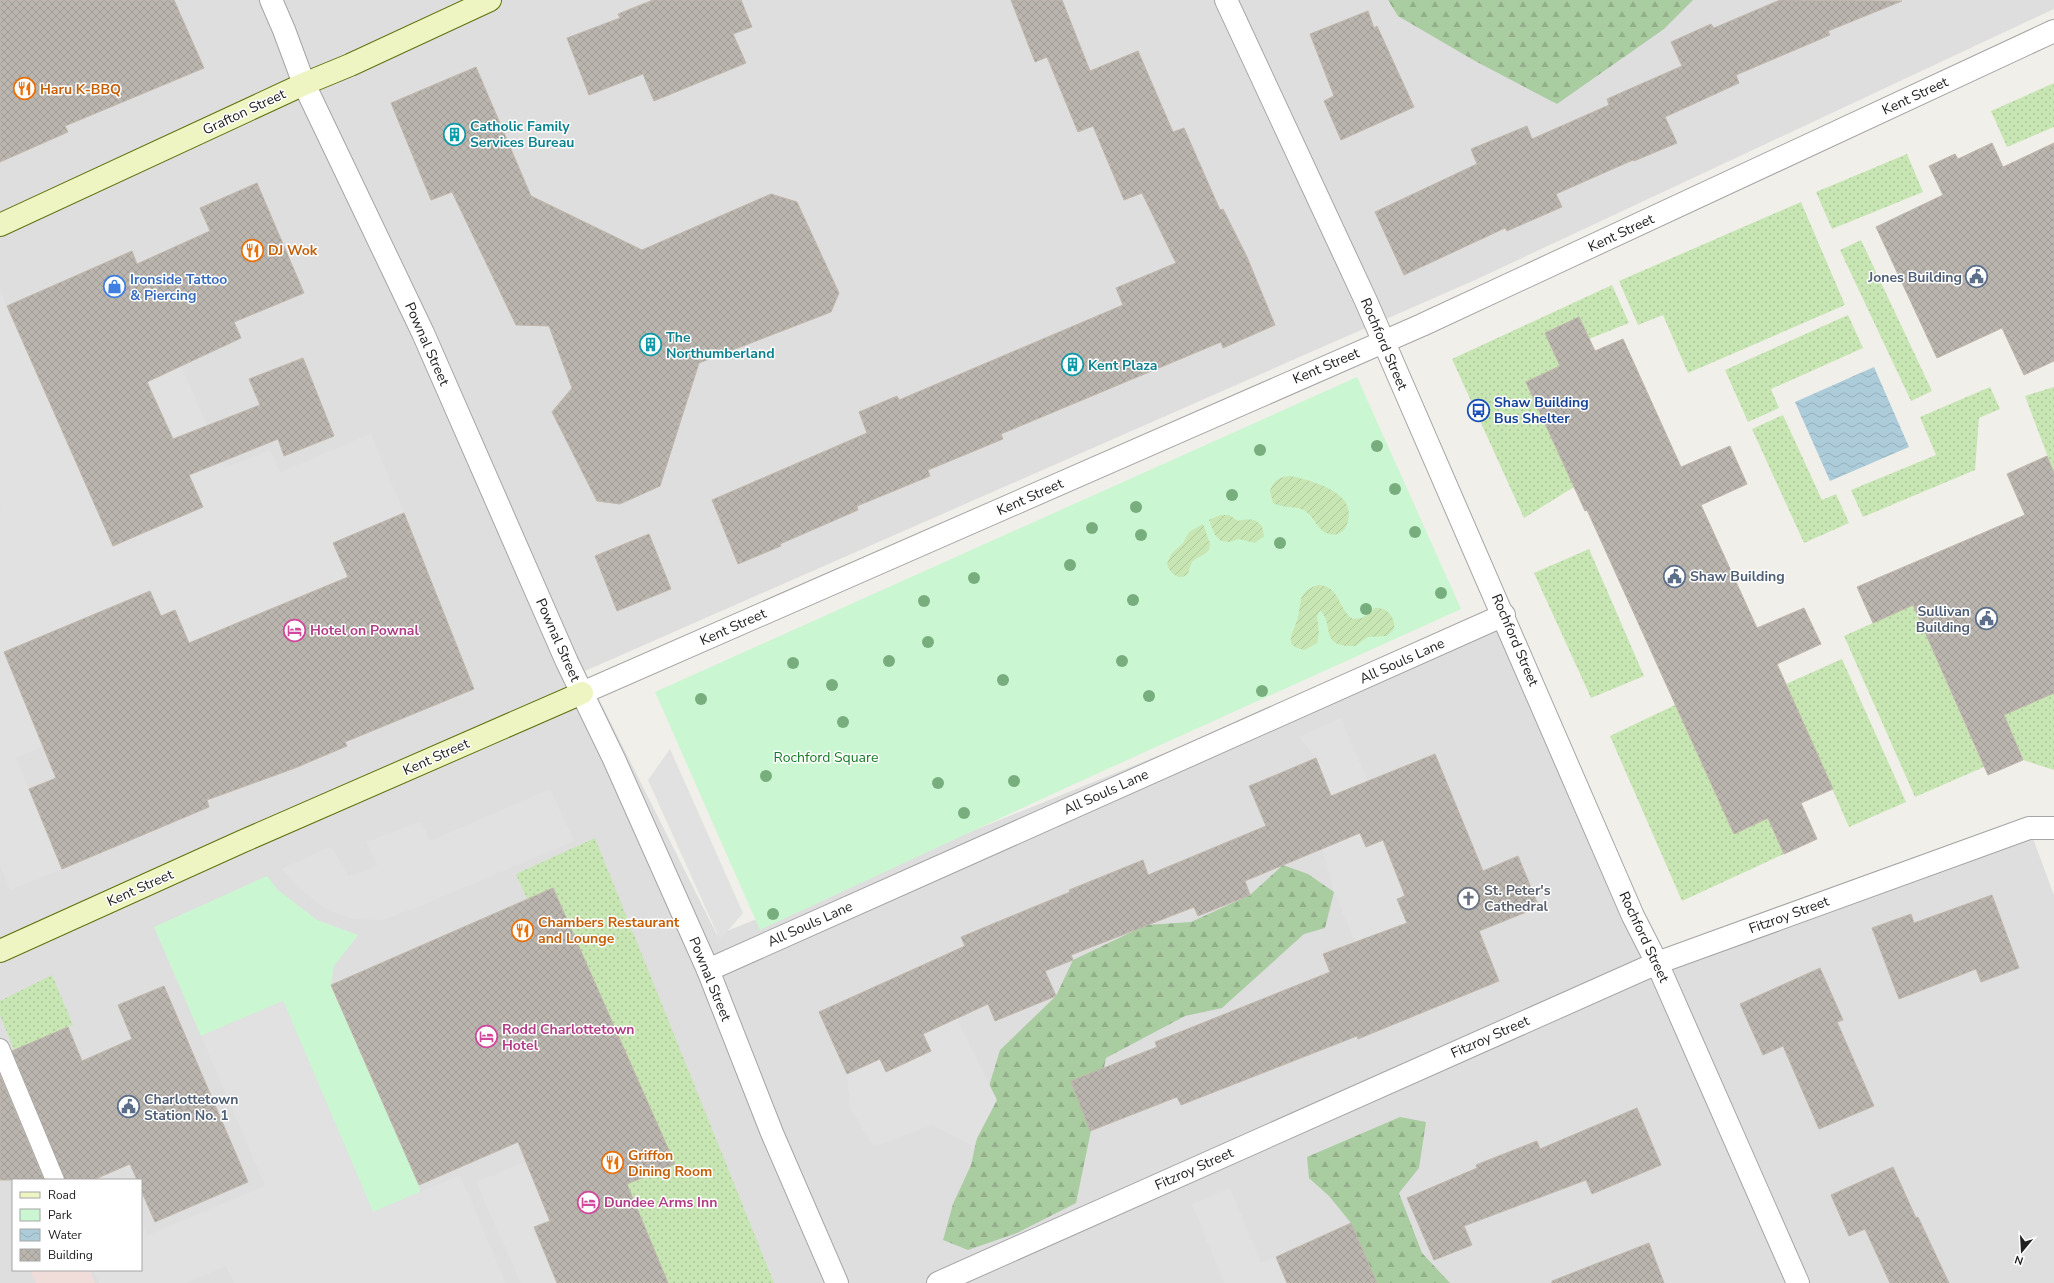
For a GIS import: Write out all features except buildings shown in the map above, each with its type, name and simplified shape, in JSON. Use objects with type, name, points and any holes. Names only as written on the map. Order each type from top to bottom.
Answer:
[{"type":"street","name":"Pownal Street","points":[[271,0],[304,84],[423,333],[582,693],[708,970],[772,1133],[837,1283]]},
{"type":"street","name":"Grafton Street","points":[[0,225],[304,84],[350,65],[490,0]]},
{"type":"street","name":"Rochford Street","points":[[1226,0],[1366,301],[1382,342],[1504,615],[1633,916],[1657,963],[1798,1283]]},
{"type":"street","name":"Kent Street","points":[[0,951],[241,842],[1382,342],[2054,31]]},
{"type":"street","name":"All Souls Lane","points":[[708,970],[1504,615]]},
{"type":"street","name":"Fitzroy Street","points":[[938,1283],[1657,963],[2029,828],[2054,828]]},
{"type":"lane","points":[[0,1048],[54,1179]]},
{"type":"shaded area","points":[[0,0],[2054,0],[2054,9],[1475,280],[585,671],[717,935],[1504,615],[1657,963],[2029,828],[2054,895],[2054,1283],[0,1283]]},
{"type":"shaded area","points":[[0,291],[111,541],[203,507],[132,348],[167,332],[225,468],[270,450],[280,472],[371,434],[404,513],[333,543],[348,577],[189,643],[175,610],[161,616],[150,591],[4,652],[43,746],[16,758],[62,869],[10,890],[0,865]]},
{"type":"shaded area","points":[[1341,718],[1376,800],[1351,810],[1366,847],[1383,840],[1405,896],[1397,900],[1407,923],[1355,941],[1334,892],[1322,849],[1349,838],[1316,758],[1299,737]]},
{"type":"shaded area","points":[[670,749],[743,913],[720,940],[648,780]]},
{"type":"shaded area","points":[[550,789],[574,841],[423,905],[383,920],[351,919],[324,908],[299,888],[282,869],[331,846],[349,876],[377,866],[366,842],[421,821],[430,841]]},
{"type":"shaded area","points":[[283,1001],[373,1212],[460,1175],[506,1283],[234,1283],[226,1266],[185,1283],[99,1283],[93,1271],[142,1271],[142,1221],[148,1235],[265,1186],[201,1036]]},
{"type":"shaded area","points":[[957,1019],[997,1100],[973,1146],[932,1125],[873,1147],[850,1107],[847,1074],[880,1059],[886,1072],[931,1051],[923,1034]]},
{"type":"shaded area","points":[[525,1162],[550,1221],[557,1283],[521,1283],[476,1182]]},
{"type":"shaded area","points":[[1230,1188],[1261,1263],[1276,1257],[1287,1283],[1224,1283],[1192,1204]]},
{"type":"shaded area","points":[[90,1271],[95,1283],[36,1283],[31,1272]]},
{"type":"green space","points":[[1388,0],[1693,0],[1664,29],[1557,104],[1475,61],[1398,16]]},
{"type":"green space","points":[[2054,83],[2054,127],[2007,147],[1991,111]]},
{"type":"green space","points":[[1907,154],[1923,192],[1832,229],[1816,192]]},
{"type":"green space","points":[[1801,202],[1845,305],[1688,373],[1663,315],[1638,325],[1619,281]]},
{"type":"green space","points":[[1861,240],[1932,391],[1911,401],[1840,250]]},
{"type":"green space","points":[[1612,285],[1629,323],[1589,339],[1579,317],[1545,333],[1560,366],[1526,382],[1574,487],[1524,518],[1452,359]]},
{"type":"green space","points":[[1848,315],[1863,348],[1771,389],[1779,408],[1748,422],[1725,370]]},
{"type":"green space","name":"Rochford Square","points":[[1357,377],[1461,609],[1072,785],[760,930],[655,692]]},
{"type":"green space","points":[[1990,387],[2000,409],[1979,418],[1975,470],[1863,517],[1851,490],[1936,455],[1920,417]]},
{"type":"green space","points":[[2054,387],[2054,473],[2025,396]]},
{"type":"green space","points":[[1783,415],[1822,500],[1836,494],[1849,523],[1804,543],[1752,429]]},
{"type":"green space","points":[[1291,476],[1326,487],[1339,495],[1344,500],[1349,511],[1349,517],[1345,529],[1336,534],[1329,534],[1322,530],[1305,511],[1273,503],[1270,491],[1273,484],[1280,478]]},
{"type":"green space","points":[[1220,515],[1229,515],[1238,521],[1248,519],[1257,521],[1262,526],[1264,536],[1255,543],[1239,539],[1229,542],[1221,541],[1215,535],[1209,520]]},
{"type":"green space","points":[[1203,524],[1210,544],[1209,550],[1193,561],[1189,572],[1186,575],[1180,577],[1174,575],[1167,564],[1171,554],[1183,543],[1189,532]]},
{"type":"green space","points":[[1589,549],[1644,676],[1591,698],[1534,573]]},
{"type":"green space","points":[[1318,585],[1331,589],[1344,610],[1353,619],[1362,618],[1375,608],[1387,611],[1394,621],[1394,629],[1387,636],[1368,637],[1355,646],[1343,646],[1336,643],[1332,639],[1329,634],[1327,622],[1320,611],[1317,616],[1319,633],[1317,643],[1305,650],[1297,648],[1293,645],[1291,637],[1298,617],[1302,597],[1307,590]]},
{"type":"green space","points":[[1913,605],[1968,731],[1981,726],[1987,739],[1974,745],[1984,767],[1915,797],[1844,636]]},
{"type":"green space","points":[[1842,659],[1906,802],[1849,827],[1786,684]]},
{"type":"green space","points":[[2054,693],[2054,770],[2023,760],[2004,715]]},
{"type":"green space","points":[[1675,705],[1734,833],[1768,818],[1784,854],[1682,901],[1610,736]]},
{"type":"green space","points":[[595,838],[774,1283],[668,1283],[627,1184],[675,1164],[553,888],[527,899],[516,874]]},
{"type":"green space","points":[[1283,865],[1308,874],[1334,892],[1325,928],[1304,934],[1222,1008],[1185,1016],[1106,1058],[1076,1203],[1017,1233],[968,1250],[943,1240],[953,1204],[971,1165],[987,1093],[1000,1050],[1056,996],[1073,960],[1146,925],[1191,922],[1250,895]]},
{"type":"green space","points":[[267,876],[278,890],[317,920],[358,935],[334,966],[331,985],[419,1185],[420,1192],[373,1212],[283,1001],[201,1036],[154,927]]},
{"type":"green space","points":[[52,975],[73,1025],[14,1050],[0,1015],[0,1001]]},
{"type":"green space","points":[[1400,1117],[1426,1122],[1419,1168],[1399,1193],[1422,1253],[1450,1283],[1377,1283],[1351,1223],[1329,1196],[1309,1178],[1307,1157]]},
{"type":"water","points":[[1874,367],[1909,447],[1830,481],[1795,402]]},
{"type":"place","name":"Haru K-BBQ","points":[[25,89]]},
{"type":"place","name":"Catholic Family Services Bureau","points":[[454,134]]},
{"type":"place","name":"DJ Wok","points":[[252,250]]},
{"type":"place","name":"Jones Building","points":[[1977,277]]},
{"type":"place","name":"Ironside Tattoo & Piercing","points":[[115,287]]},
{"type":"place","name":"The Northumberland","points":[[651,345]]},
{"type":"place","name":"Kent Plaza","points":[[1073,365]]},
{"type":"place","name":"Shaw Building Bus Shelter","points":[[1478,410]]},
{"type":"place","name":"Shaw Building","points":[[1675,576]]},
{"type":"place","name":"Sullivan Building","points":[[1986,619]]},
{"type":"place","name":"Hotel on Pownal","points":[[294,630]]},
{"type":"place","name":"St. Peter's Cathedral","points":[[1468,898]]},
{"type":"place","name":"Chambers Restaurant and Lounge","points":[[523,930]]},
{"type":"place","name":"Rodd Charlottetown Hotel","points":[[486,1037]]},
{"type":"place","name":"Charlottetown Station No. 1","points":[[128,1107]]},
{"type":"place","name":"Griffon Dining Room","points":[[612,1163]]},
{"type":"place","name":"Dundee Arms Inn","points":[[588,1202]]}]
